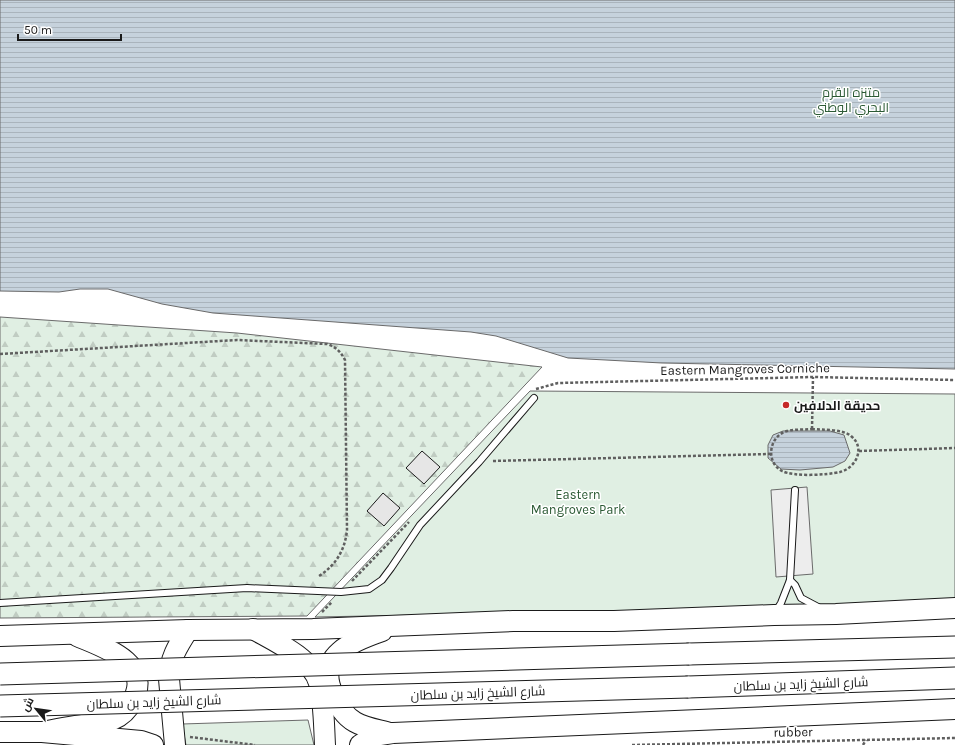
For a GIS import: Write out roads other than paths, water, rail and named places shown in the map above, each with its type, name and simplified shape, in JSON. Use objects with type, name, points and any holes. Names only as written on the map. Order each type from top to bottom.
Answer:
[{"type":"highway","points":[[0,674],[955,647]]},
{"type":"highway","name":"شارع الشيخ زايد بن سلطان","points":[[0,706],[955,678]]},
{"type":"main road","points":[[0,636],[188,630],[313,629],[513,621],[614,621],[836,614],[955,608]]},
{"type":"main road","points":[[393,733],[356,723],[347,716],[339,707],[329,686],[328,676],[330,665],[335,655],[343,648],[362,638],[397,625]]},
{"type":"main road","points":[[254,629],[297,655],[314,672],[319,682],[321,694],[325,745]]},
{"type":"main road","points":[[174,740],[169,679],[171,660],[188,630]]},
{"type":"main road","points":[[42,732],[111,720],[123,715],[130,706],[136,694],[138,686],[137,677],[130,664],[108,648],[69,633]]},
{"type":"main road","points":[[360,745],[374,736],[393,733],[955,710]]},
{"type":"main road","points":[[0,732],[42,732],[140,741],[153,745]]},
{"type":"lane","points":[[0,603],[247,588],[341,592],[369,589],[382,580],[420,525],[479,462],[534,398]]},
{"type":"lane","points":[[774,615],[781,603],[790,580],[795,490]]},
{"type":"lane","points":[[790,580],[795,585],[801,598],[836,614]]},
{"type":"place","name":"حديقة الدلافين","points":[[786,405]]},
{"type":"park label","name":"متنزه القرم البحري الوطني","points":[[851,100]]},
{"type":"park label","name":"Eastern Mangroves Park","points":[[578,502]]}]
